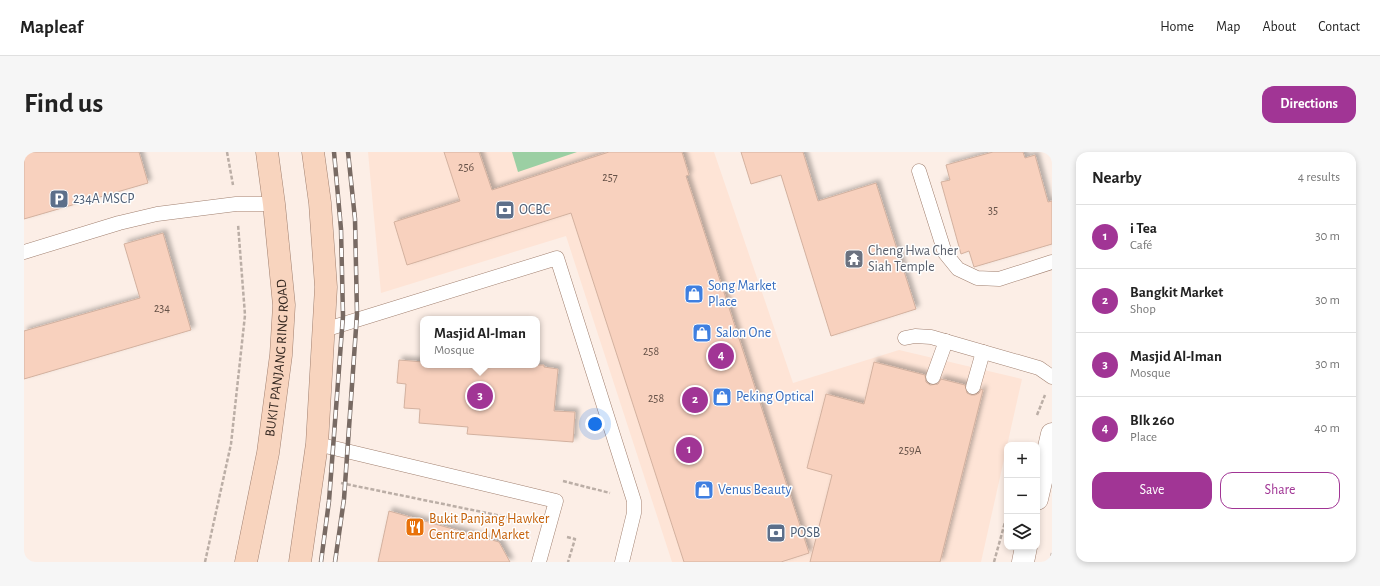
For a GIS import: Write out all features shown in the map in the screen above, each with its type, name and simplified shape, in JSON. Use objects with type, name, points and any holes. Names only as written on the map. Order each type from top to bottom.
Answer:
[{"type":"main road","name":"BUKIT PANJANG RING ROAD","points":[[246,562],[268,453],[281,355],[284,305],[274,204],[267,152]]},
{"type":"main road","points":[[300,562],[317,444],[326,287],[320,203],[313,152]]},
{"type":"street","points":[[1040,486],[1052,434]]},
{"type":"street","points":[[1023,562],[1025,550]]},
{"type":"lane","points":[[919,171],[945,253],[958,269],[977,278],[999,279],[1052,262]]},
{"type":"lane","points":[[24,252],[119,223],[158,214],[236,204],[274,204]]},
{"type":"lane","points":[[324,330],[557,258],[634,500],[634,513],[622,562]]},
{"type":"lane","points":[[905,338],[923,335],[946,341],[1039,368],[1052,377]]},
{"type":"lane","points":[[934,377],[946,341]]},
{"type":"lane","points":[[973,387],[983,352]]},
{"type":"lane","points":[[317,444],[556,501],[539,562]]},
{"type":"path","points":[[205,562],[231,444],[245,315],[236,204],[227,152]]},
{"type":"path","points":[[341,483],[526,521],[536,531],[575,538],[568,562]]},
{"type":"path","points":[[994,562],[1004,526]]},
{"type":"path","points":[[1050,562],[1052,553]]},
{"type":"shaded area","points":[[368,152],[714,152],[793,383],[899,350],[1022,379],[1008,442],[1004,442],[1004,459],[981,562],[672,562],[566,236],[381,293]]},
{"type":"green space","points":[[512,152],[577,152],[518,172]]},
{"type":"building","name":"234A MSCP","points":[[24,152],[139,152],[148,183],[24,219]]},
{"type":"building","points":[[444,152],[479,152],[492,190],[609,152],[682,152],[689,175],[686,176],[809,553],[781,562],[684,562],[571,213],[407,265],[394,222],[460,201]]},
{"type":"building","name":"Cheng Hwa Cher Siah Temple","points":[[741,152],[803,152],[818,201],[876,183],[916,309],[831,336],[781,175],[751,184]]},
{"type":"building","points":[[993,152],[1023,152],[1025,158],[1035,155],[1048,202],[1052,201],[1052,244],[974,267],[969,251],[961,254],[941,182],[950,180],[946,165]]},
{"type":"building","points":[[163,233],[191,330],[24,379],[24,331],[140,298],[124,244]]},
{"type":"building","points":[[399,360],[420,362],[420,368],[540,368],[540,365],[544,365],[544,367],[558,369],[554,411],[575,412],[573,442],[467,434],[468,427],[419,423],[420,409],[404,408],[406,384],[397,383]]},
{"type":"building","points":[[874,362],[925,375],[926,382],[930,385],[938,384],[941,379],[965,385],[967,393],[971,395],[979,393],[981,389],[983,390],[940,562],[810,562],[832,475],[807,468],[826,394],[864,404]]},
{"type":"building","name":"Bukit Panjang Hawker Centre and Market","points":[[389,511],[499,542],[510,562],[378,562]]},
{"type":"railway","points":[[321,562],[329,501],[343,316],[341,229],[334,152]]},
{"type":"railway","points":[[335,562],[344,499],[357,314],[355,219],[348,152]]},
{"type":"place","name":"234A MSCP","points":[[59,199]]},
{"type":"place","name":"OCBC","points":[[505,210]]},
{"type":"place","name":"Cheng Hwa Cher Siah Temple","points":[[854,259]]},
{"type":"place","name":"Song Market Place","points":[[694,294]]},
{"type":"place","name":"Salon One","points":[[702,333]]},
{"type":"place","name":"Blk 260","points":[[721,356]]},
{"type":"place","name":"Masjid Al-Iman","points":[[480,396]]},
{"type":"place","name":"Peking Optical","points":[[722,397]]},
{"type":"place","name":"Bangkit Market","points":[[695,400]]},
{"type":"place","name":"i Tea","points":[[689,450]]},
{"type":"place","name":"Venus Beauty","points":[[704,490]]},
{"type":"place","name":"Bukit Panjang Hawker Centre and Market","points":[[415,527]]},
{"type":"place","name":"POSB","points":[[776,533]]}]
